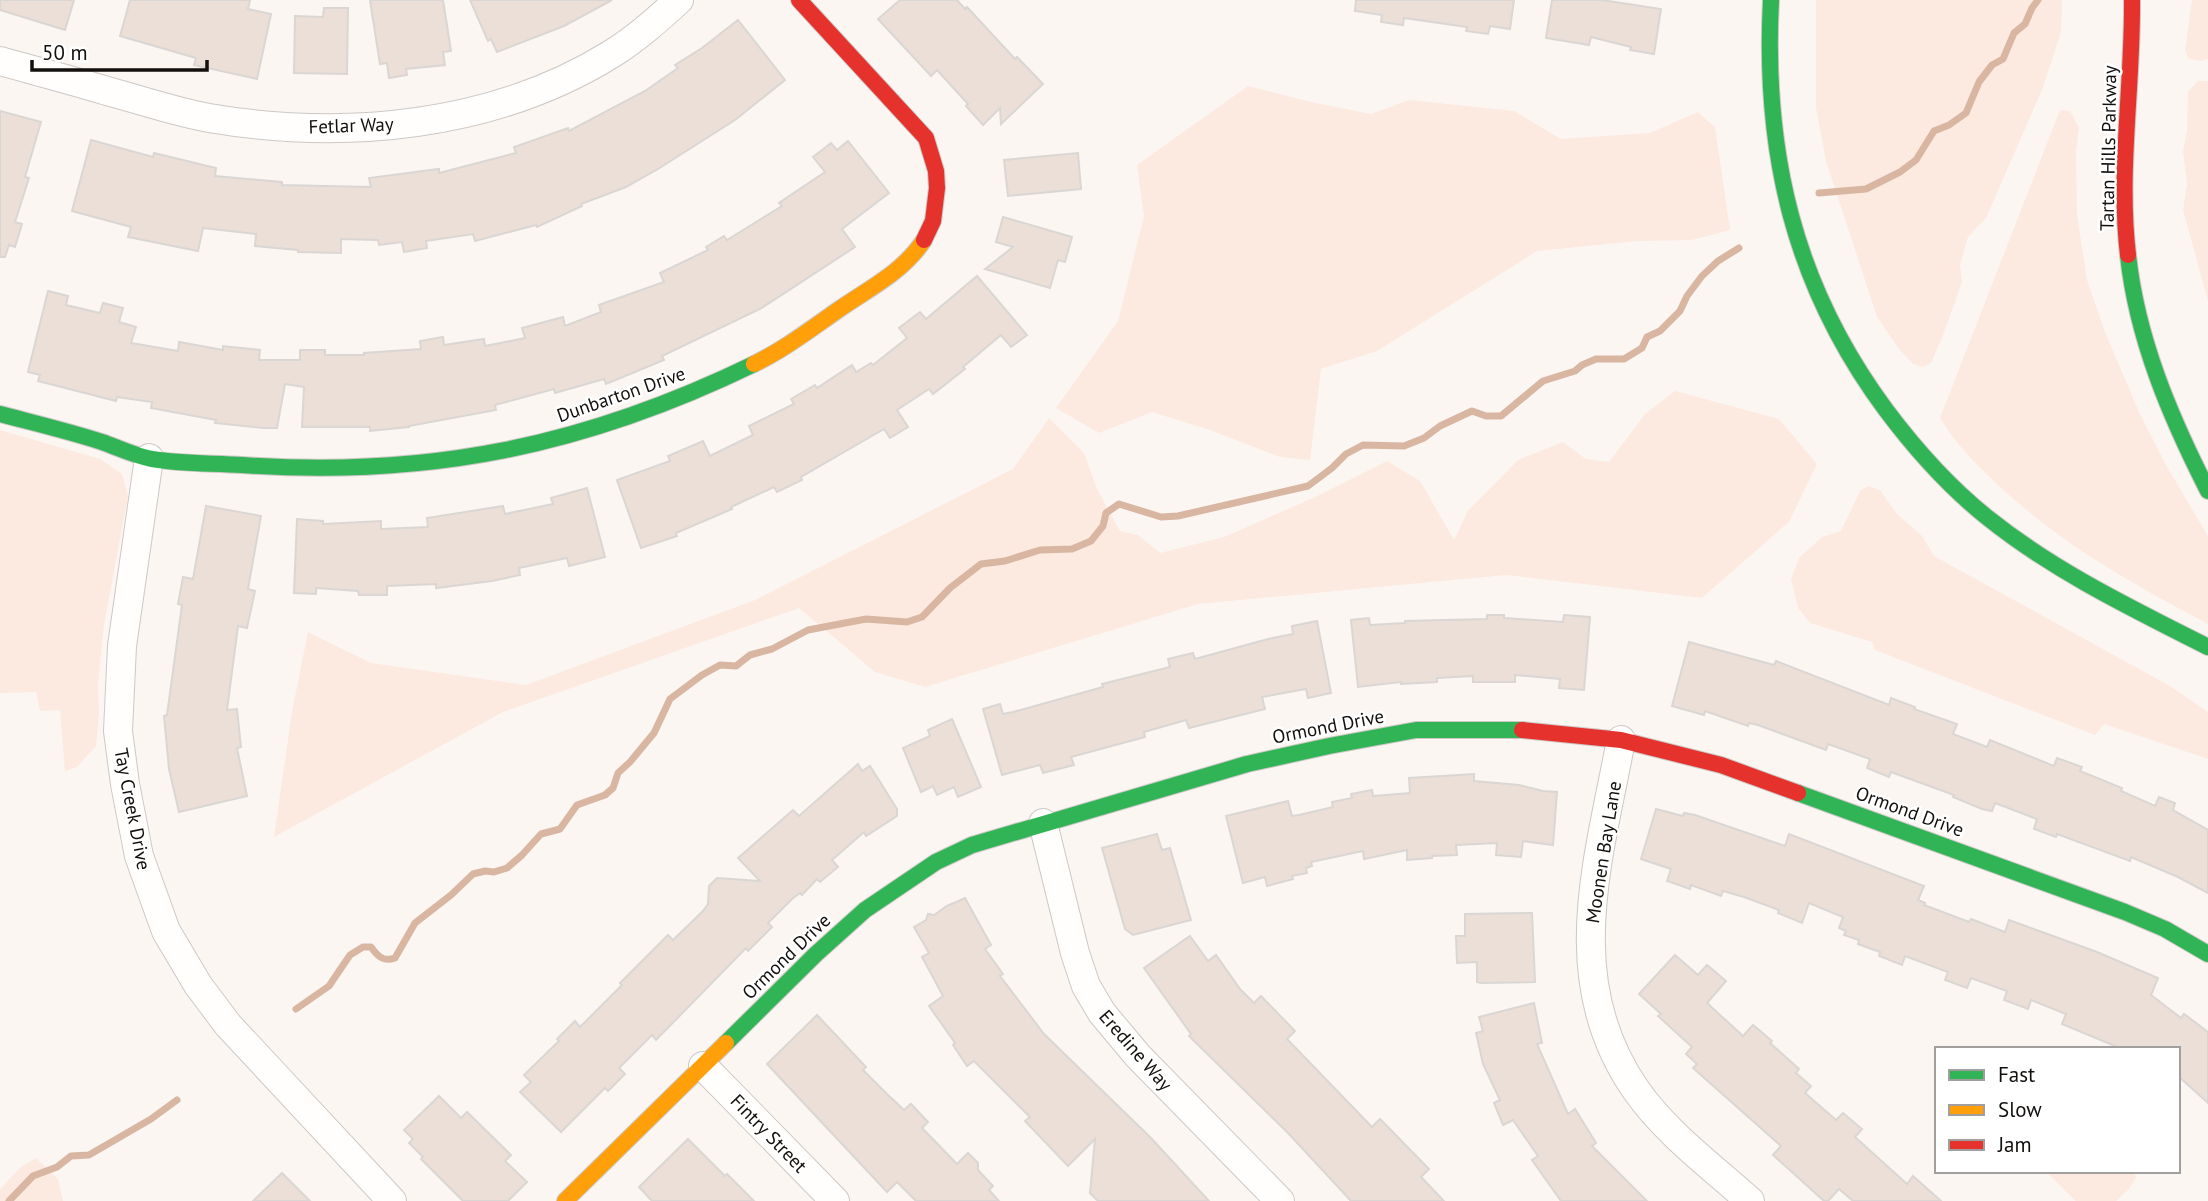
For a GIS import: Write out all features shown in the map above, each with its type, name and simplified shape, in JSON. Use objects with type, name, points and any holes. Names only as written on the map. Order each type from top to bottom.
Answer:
[{"type":"street","name":"Fetlar Way","points":[[0,61],[206,117],[253,124],[322,128],[380,127],[437,119],[537,91],[572,76],[613,53],[645,31],[679,0]]},
{"type":"street","name":"Dunbarton Drive","points":[[0,414],[149,458],[271,468],[342,470],[414,465],[498,453],[568,436],[636,415],[690,394],[767,358],[903,266],[924,241],[934,220],[938,201],[939,183],[934,155],[926,138],[799,0]]},
{"type":"street","points":[[1771,0],[1769,55],[1774,127],[1797,241],[1815,288],[1847,352],[1883,406],[1915,448],[1987,518],[2091,587],[2208,647]]},
{"type":"street","name":"Tartan Hills Parkway","points":[[2132,0],[2124,198],[2128,261],[2140,331],[2160,390],[2186,450],[2208,491]]},
{"type":"street","name":"Tay Creek Drive","points":[[149,458],[122,646],[118,731],[139,856],[166,931],[198,985],[228,1025],[392,1201]]},
{"type":"street","name":"Ormond Drive","points":[[565,1201],[816,954],[865,910],[936,862],[972,845],[1043,822],[1247,764],[1416,730],[1512,729],[1621,740],[1721,765],[2125,912],[2165,929],[2208,954]]},
{"type":"street","name":"Moonen Bay Lane","points":[[1621,740],[1591,912],[1592,975],[1601,1016],[1615,1054],[1636,1090],[1684,1142],[1750,1201]]},
{"type":"street","name":"Eredine Way","points":[[1043,822],[1075,953],[1086,986],[1102,1013],[1138,1056],[1280,1201]]},
{"type":"street","name":"Fintry Street","points":[[703,1066],[835,1201]]},
{"type":"shaded area","points":[[1816,0],[2062,0],[2061,32],[2042,90],[1986,218],[1968,237],[1960,265],[1962,282],[1931,363],[1923,367],[1913,364],[1899,349],[1877,317],[1826,161],[1816,108]]},
{"type":"shaded area","points":[[2192,0],[2208,0],[2208,59],[2201,61],[2189,59],[2185,51]]},
{"type":"shaded area","points":[[2198,81],[2208,81],[2208,301],[2183,210],[2187,184],[2183,152],[2187,130],[2188,92]]},
{"type":"shaded area","points":[[1248,86],[1371,114],[1409,100],[1514,111],[1561,139],[1650,133],[1698,112],[1715,127],[1730,230],[1692,240],[1638,241],[1537,251],[1377,351],[1321,369],[1310,460],[1280,457],[1210,430],[1152,412],[1099,433],[1056,408],[1118,321],[1144,216],[1137,165]]},
{"type":"shaded area","points":[[2060,110],[2070,111],[2079,128],[2076,152],[2077,215],[2087,280],[2105,332],[2139,412],[2166,465],[2208,536],[2208,624],[2099,562],[2047,527],[1975,462],[1940,418]]},
{"type":"shaded area","points":[[1675,391],[1779,419],[1817,464],[1789,522],[1702,598],[1506,575],[1198,604],[925,687],[875,672],[799,608],[503,712],[274,837],[292,712],[308,632],[371,663],[526,685],[755,600],[1013,469],[1049,418],[1084,453],[1097,489],[1120,531],[1138,535],[1160,553],[1224,537],[1313,498],[1387,461],[1420,481],[1454,540],[1468,511],[1518,460],[1563,442],[1586,459],[1609,462],[1645,414]]},
{"type":"shaded area","points":[[0,430],[100,459],[122,474],[128,496],[104,625],[96,746],[77,767],[65,771],[60,710],[40,711],[36,692],[0,693]]},
{"type":"shaded area","points":[[1868,486],[1880,490],[1896,513],[1922,536],[1934,556],[2170,686],[2208,712],[2208,759],[2104,724],[2095,735],[1875,650],[1872,642],[1810,623],[1798,608],[1791,579],[1799,558],[1822,537],[1841,531],[1860,491]]},
{"type":"shaded area","points":[[36,1158],[58,1179],[63,1201],[0,1201],[0,1189],[21,1167]]},
{"type":"shaded area","points":[[2047,1173],[2135,1173],[2136,1178],[2116,1201],[2076,1201]]},
{"type":"building","points":[[0,0],[74,0],[65,30],[0,10]]},
{"type":"building","points":[[130,0],[250,0],[248,9],[271,14],[257,79],[194,65],[196,58],[120,36]]},
{"type":"building","points":[[370,0],[443,0],[451,51],[443,52],[445,65],[406,69],[407,75],[389,78],[387,63],[380,64]]},
{"type":"building","points":[[470,0],[612,0],[564,26],[497,52],[491,39],[488,41]]},
{"type":"building","points":[[900,0],[957,0],[1043,84],[1001,124],[1000,108],[983,125],[937,70],[931,76],[878,19]]},
{"type":"building","points":[[1356,0],[1514,0],[1510,29],[1490,26],[1488,34],[1466,31],[1467,27],[1404,18],[1403,25],[1381,22],[1382,15],[1355,11]]},
{"type":"building","points":[[1552,0],[1602,0],[1661,9],[1654,54],[1630,50],[1631,47],[1591,37],[1589,45],[1546,38]]},
{"type":"building","points":[[324,8],[348,8],[347,74],[294,73],[295,16],[323,17]]},
{"type":"building","points":[[738,20],[785,80],[735,120],[658,169],[626,187],[581,204],[582,206],[537,227],[536,225],[475,241],[473,234],[426,241],[427,248],[404,252],[402,242],[379,245],[378,240],[341,239],[341,253],[298,252],[255,246],[256,234],[203,228],[198,251],[128,237],[131,227],[72,211],[91,140],[153,157],[154,153],[216,168],[215,176],[282,182],[282,185],[371,187],[369,178],[439,169],[439,173],[516,153],[514,147],[568,128],[569,131],[645,91],[678,68],[675,65]]},
{"type":"building","points":[[0,111],[41,122],[25,177],[29,178],[15,222],[22,224],[15,247],[9,245],[5,257],[0,257]]},
{"type":"building","points":[[848,141],[889,193],[842,229],[855,247],[760,309],[662,356],[664,360],[606,384],[604,379],[555,393],[554,389],[495,405],[496,410],[409,427],[370,431],[370,427],[302,427],[304,387],[285,384],[277,428],[263,428],[215,423],[216,420],[151,408],[152,402],[117,397],[116,401],[38,381],[40,375],[28,372],[48,291],[68,296],[66,305],[100,313],[103,303],[123,308],[119,322],[136,327],[131,343],[178,351],[179,342],[223,350],[223,346],[260,350],[259,360],[300,360],[300,350],[325,350],[325,355],[364,355],[421,349],[420,341],[443,337],[444,345],[484,339],[485,346],[525,338],[522,328],[563,317],[565,326],[601,312],[599,305],[664,282],[660,273],[708,250],[706,247],[724,236],[727,240],[782,206],[779,203],[825,172],[813,157],[831,143],[837,150]]},
{"type":"building","points":[[1078,153],[1081,189],[1008,196],[1004,160]]},
{"type":"building","points":[[1003,217],[1072,237],[1065,262],[1058,260],[1050,288],[985,269],[1013,247],[996,242]]},
{"type":"building","points":[[977,276],[1027,335],[1011,347],[1001,335],[933,394],[929,389],[897,410],[908,427],[890,438],[884,429],[801,477],[802,480],[777,492],[774,487],[676,533],[677,536],[641,548],[617,480],[670,461],[668,456],[703,441],[710,456],[753,435],[749,426],[794,404],[791,399],[815,385],[817,388],[852,365],[856,372],[871,363],[873,365],[907,338],[899,328],[920,312],[926,319]]},
{"type":"building","points":[[587,488],[605,557],[569,566],[567,558],[519,568],[520,575],[492,581],[436,588],[436,584],[387,586],[387,595],[359,595],[358,591],[316,588],[316,594],[294,593],[297,519],[323,521],[323,524],[381,521],[381,529],[428,527],[427,518],[503,506],[505,514],[553,504],[551,498]]},
{"type":"building","points":[[206,506],[261,516],[248,589],[255,591],[247,628],[238,626],[227,710],[237,709],[241,747],[237,748],[247,796],[179,812],[169,769],[164,716],[167,715],[182,605],[178,604],[183,577],[193,579]]},
{"type":"building","points":[[1487,615],[1563,622],[1564,615],[1590,617],[1584,690],[1559,688],[1560,679],[1515,675],[1515,682],[1473,682],[1473,676],[1437,678],[1437,682],[1401,682],[1358,687],[1351,620],[1369,618],[1370,625],[1405,621],[1487,619]]},
{"type":"building","points":[[1317,621],[1331,693],[1308,698],[1306,689],[1262,697],[1265,709],[1189,728],[1186,720],[1144,732],[1145,737],[1071,757],[1074,765],[1043,773],[1040,765],[1002,775],[983,709],[1000,704],[1003,714],[1013,712],[1103,687],[1102,684],[1170,667],[1168,659],[1193,653],[1195,659],[1293,634],[1292,626]]},
{"type":"building","points":[[1689,642],[1774,665],[1776,661],[1889,705],[1891,698],[1957,724],[1953,734],[1987,747],[1990,740],[2054,766],[2057,758],[2082,767],[2080,771],[2122,788],[2121,791],[2155,806],[2159,797],[2175,803],[2173,810],[2208,830],[2208,893],[2131,857],[2130,861],[2057,834],[2056,837],[2034,829],[2037,819],[1995,803],[1992,811],[1982,809],[1953,797],[1954,795],[1891,772],[1889,777],[1867,768],[1870,759],[1828,744],[1826,750],[1758,725],[1749,723],[1748,726],[1705,711],[1704,715],[1672,706]]},
{"type":"building","points":[[952,719],[981,787],[958,797],[954,787],[937,795],[933,786],[921,792],[903,748],[930,736],[928,730]]},
{"type":"building","points":[[858,764],[862,771],[870,766],[897,809],[897,816],[866,836],[864,832],[832,860],[838,867],[820,882],[817,879],[802,895],[800,893],[792,899],[768,923],[772,927],[748,951],[746,948],[656,1040],[652,1035],[619,1068],[625,1074],[608,1091],[605,1088],[561,1132],[520,1092],[531,1082],[524,1075],[559,1041],[557,1039],[575,1021],[580,1027],[668,935],[673,940],[703,911],[708,904],[709,886],[717,878],[760,881],[738,858],[793,810],[799,816]]},
{"type":"building","points":[[1474,774],[1474,781],[1557,792],[1553,845],[1523,841],[1521,857],[1496,855],[1497,843],[1456,845],[1457,855],[1407,860],[1407,850],[1364,859],[1363,851],[1311,862],[1312,866],[1306,868],[1307,873],[1267,886],[1265,877],[1243,883],[1226,816],[1288,801],[1292,816],[1299,815],[1333,807],[1332,802],[1352,798],[1351,794],[1372,790],[1373,796],[1410,793],[1409,778]]},
{"type":"building","points":[[1656,809],[1683,816],[1684,813],[1695,815],[1785,846],[1789,834],[1924,886],[1918,900],[1925,903],[1924,905],[2005,932],[2009,920],[2097,952],[2158,978],[2151,995],[2181,1018],[2184,1014],[2208,1032],[2208,1103],[2180,1078],[2180,1047],[2117,1047],[2062,1024],[2066,1014],[2031,1000],[2028,1009],[2004,1000],[2007,991],[1971,978],[1967,988],[1945,980],[1948,972],[1905,956],[1902,965],[1879,956],[1880,952],[1858,944],[1859,940],[1844,935],[1846,931],[1839,928],[1843,917],[1809,903],[1802,923],[1778,913],[1779,910],[1744,897],[1723,891],[1721,896],[1691,885],[1690,889],[1667,881],[1671,869],[1641,859]]},
{"type":"building","points":[[1157,834],[1162,850],[1170,848],[1191,920],[1133,935],[1125,929],[1102,848]]},
{"type":"building","points":[[965,898],[991,945],[985,949],[1003,974],[1000,976],[1044,1034],[1151,1138],[1209,1201],[1098,1201],[1090,1193],[1095,1139],[1068,1166],[1025,1121],[1030,1117],[974,1061],[967,1066],[953,1045],[955,1043],[929,1006],[943,996],[922,957],[929,953],[914,927],[926,920],[928,914],[934,915]]},
{"type":"building","points":[[1532,913],[1535,982],[1481,983],[1477,982],[1477,962],[1457,963],[1456,936],[1465,936],[1465,914]]},
{"type":"building","points":[[1190,936],[1208,961],[1216,955],[1240,989],[1254,1003],[1261,996],[1295,1031],[1287,1039],[1372,1127],[1380,1119],[1429,1169],[1421,1177],[1444,1201],[1351,1201],[1288,1133],[1189,1036],[1191,1034],[1144,968]]},
{"type":"building","points":[[1675,955],[1698,975],[1707,965],[1726,981],[1707,1003],[1743,1036],[1753,1025],[1772,1041],[1770,1043],[1799,1069],[1796,1073],[1811,1086],[1805,1093],[1836,1120],[1843,1113],[1862,1129],[1855,1137],[1907,1184],[1913,1176],[1941,1201],[1853,1201],[1839,1189],[1828,1201],[1824,1201],[1773,1155],[1781,1146],[1693,1068],[1697,1064],[1686,1054],[1692,1047],[1658,1016],[1661,1014],[1639,994]]},
{"type":"building","points":[[1534,1003],[1542,1043],[1537,1044],[1568,1114],[1575,1109],[1596,1143],[1592,1146],[1647,1201],[1561,1201],[1532,1160],[1538,1156],[1513,1120],[1503,1125],[1494,1103],[1500,1100],[1483,1064],[1476,1033],[1483,1031],[1479,1017]]},
{"type":"building","points":[[817,1015],[866,1067],[863,1070],[887,1094],[904,1110],[911,1104],[928,1122],[922,1128],[957,1164],[968,1153],[978,1163],[978,1170],[993,1186],[989,1190],[999,1201],[916,1201],[897,1182],[887,1192],[767,1064]]},
{"type":"building","points":[[439,1096],[461,1118],[467,1112],[511,1155],[505,1161],[527,1182],[508,1201],[463,1201],[421,1159],[423,1157],[409,1143],[413,1139],[404,1130]]},
{"type":"building","points":[[688,1139],[754,1201],[652,1201],[639,1187]]},
{"type":"building","points":[[282,1173],[310,1201],[253,1201]]},
{"type":"waterway","points":[[1819,193],[1866,189],[1900,172],[1916,160],[1934,131],[1949,125],[1966,113],[1979,82],[1992,65],[2003,59],[2014,33],[2025,24],[2038,0]]},
{"type":"waterway","points":[[296,1009],[329,986],[350,955],[363,947],[371,947],[384,959],[395,958],[415,923],[473,874],[507,868],[541,834],[560,829],[577,805],[605,795],[613,788],[618,773],[654,733],[670,699],[720,665],[736,666],[750,655],[772,649],[808,630],[866,619],[907,622],[922,617],[950,588],[981,564],[1005,561],[1040,550],[1072,549],[1091,541],[1103,526],[1106,513],[1119,504],[1161,517],[1178,516],[1308,486],[1346,454],[1363,445],[1404,446],[1472,411],[1486,416],[1501,416],[1543,381],[1575,371],[1596,359],[1624,359],[1642,348],[1647,337],[1660,331],[1680,311],[1702,276],[1718,261],[1739,248]]},
{"type":"waterway","points":[[9,1201],[33,1176],[57,1167],[71,1156],[89,1155],[151,1119],[177,1100]]},
{"type":"traffic: fast","points":[[1771,0],[1773,111],[1791,216],[1807,266],[1828,315],[1854,363],[1921,454],[1974,506],[2013,537],[2067,572],[2208,647]]},
{"type":"traffic: fast","points":[[2128,255],[2132,286],[2147,347],[2168,406],[2208,491]]},
{"type":"traffic: fast","points":[[0,414],[163,461],[311,468],[377,466],[442,460],[505,450],[567,435],[629,416],[754,364]]},
{"type":"traffic: fast","points":[[726,1043],[865,910],[936,862],[972,845],[1247,764],[1329,746],[1416,730],[1522,730]]},
{"type":"traffic: fast","points":[[1798,793],[2125,912],[2165,929],[2208,954]]},
{"type":"traffic: slow","points":[[754,364],[788,345],[886,278],[907,261],[924,240]]},
{"type":"traffic: slow","points":[[565,1201],[726,1043]]},
{"type":"traffic: jam","points":[[799,0],[926,138],[936,171],[937,188],[933,221],[924,240]]},
{"type":"traffic: jam","points":[[2128,255],[2125,160],[2132,0]]},
{"type":"traffic: jam","points":[[1522,730],[1621,740],[1721,765],[1798,793]]}]
